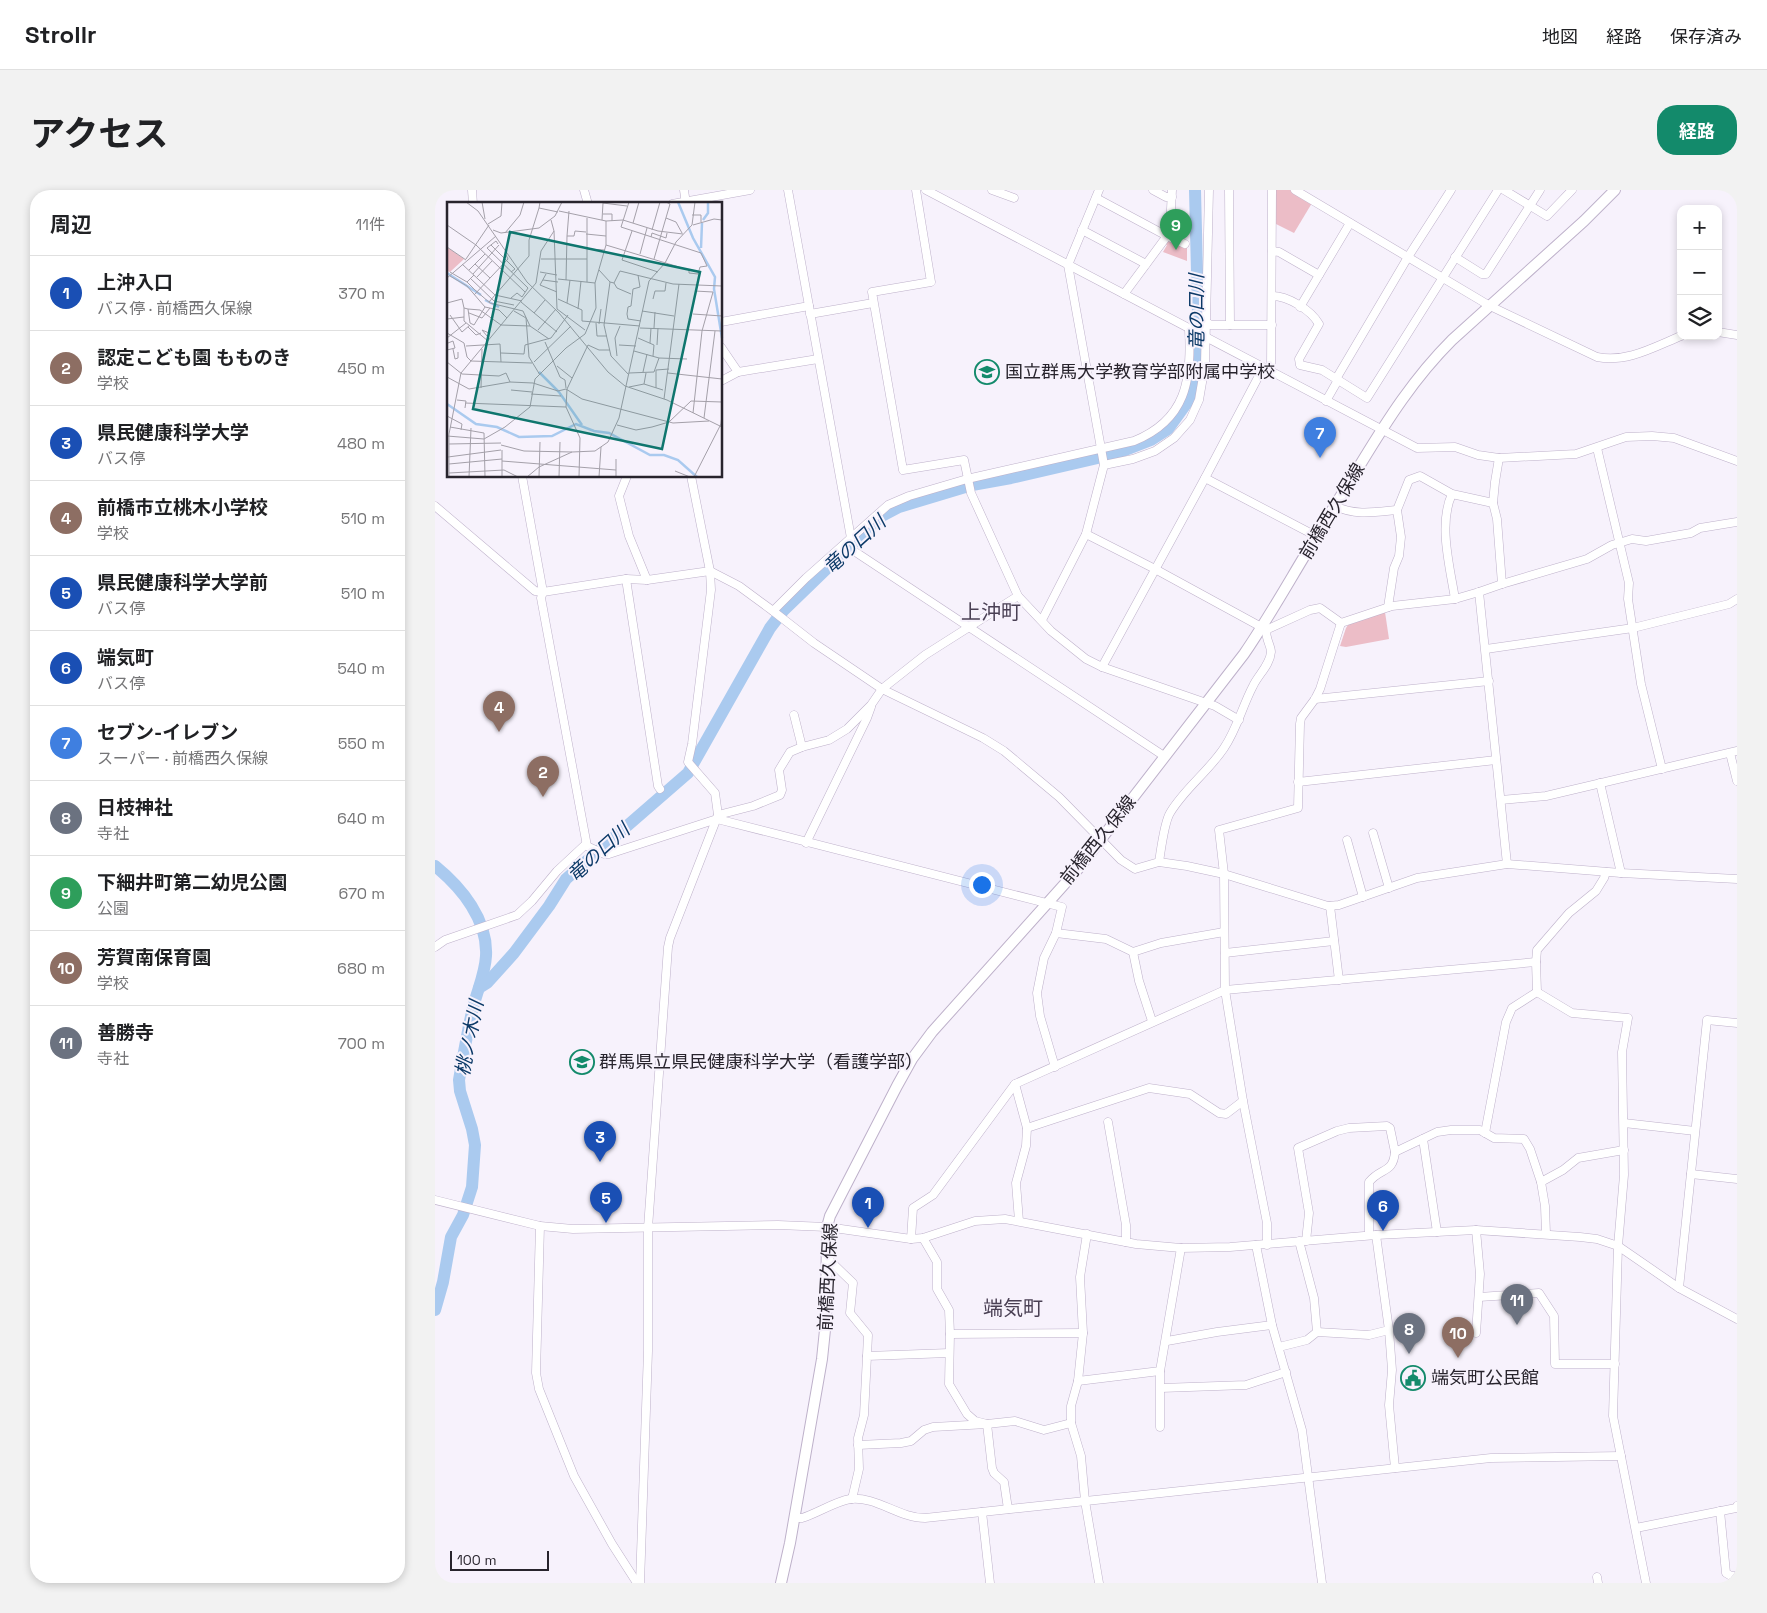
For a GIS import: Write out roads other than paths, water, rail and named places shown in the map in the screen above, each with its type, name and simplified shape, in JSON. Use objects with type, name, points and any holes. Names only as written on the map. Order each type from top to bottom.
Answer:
[{"type":"main road","name":"前橋西久保線","points":[[781,1583],[822,1358],[826,1320],[827,1227],[838,1198],[912,1059],[932,1032],[1077,869],[1264,629],[1316,536],[1381,430],[1413,383],[1433,359],[1584,221],[1615,190]]},
{"type":"street","points":[[691,202],[750,190]]},
{"type":"street","points":[[789,190],[851,538]]},
{"type":"street","points":[[916,190],[931,282],[872,292],[903,470],[964,460],[971,493],[1018,596],[1051,631],[1086,659],[1102,667],[1205,703],[1239,720]]},
{"type":"street","points":[[926,190],[936,192],[1205,338],[1417,448],[1455,448],[1478,455],[1499,458],[1576,454],[1626,438],[1652,436],[1674,438],[1737,461]]},
{"type":"street","points":[[1042,620],[1086,534],[1104,464],[1068,265],[1099,190]]},
{"type":"street","points":[[1125,294],[1171,228],[1172,194],[1166,197],[1153,190]]},
{"type":"street","points":[[1104,464],[1133,459],[1155,451],[1174,438],[1190,420],[1199,400],[1203,381],[1207,322],[1209,190]]},
{"type":"street","points":[[1229,190],[1230,325]]},
{"type":"street","points":[[1271,372],[1272,190]]},
{"type":"street","points":[[1295,190],[1491,306],[1597,357],[1611,360],[1628,357],[1677,338]]},
{"type":"street","points":[[1326,401],[1408,257],[1451,190]]},
{"type":"street","points":[[1272,296],[1280,296],[1300,307],[1315,317],[1319,324],[1299,359],[1300,365],[1322,370],[1367,398],[1498,190]]},
{"type":"street","points":[[1504,190],[1547,216],[1572,190]]},
{"type":"street","points":[[1455,257],[1482,274],[1486,274],[1541,190]]},
{"type":"street","points":[[996,191],[1014,198]]},
{"type":"street","points":[[1096,198],[1185,244]]},
{"type":"street","points":[[1300,307],[1351,223]]},
{"type":"street","points":[[1082,230],[1146,264]]},
{"type":"street","points":[[1272,251],[1279,252],[1319,275]]},
{"type":"street","points":[[723,322],[809,310],[873,304]]},
{"type":"street","points":[[1207,322],[1211,325],[1272,325]]},
{"type":"street","points":[[773,611],[806,578],[888,505],[909,496],[968,480],[1101,449],[1143,438],[1154,432],[1171,416],[1181,399],[1188,379],[1190,330]]},
{"type":"street","points":[[1722,333],[1737,336]]},
{"type":"street","points":[[723,350],[738,372]]},
{"type":"street","points":[[723,380],[738,372],[818,359]]},
{"type":"street","points":[[1102,667],[1263,368]]},
{"type":"street","points":[[1597,448],[1629,582],[1628,599],[1641,684],[1662,769]]},
{"type":"street","points":[[1499,458],[1493,503],[1497,519],[1502,584]]},
{"type":"street","points":[[1388,607],[1394,568],[1399,556],[1401,537],[1397,510],[1409,480],[1420,476],[1451,494],[1493,503]]},
{"type":"street","points":[[522,478],[543,592],[541,598],[587,846]]},
{"type":"street","points":[[626,478],[619,496],[629,536],[647,580]]},
{"type":"street","points":[[639,1583],[648,1351],[648,1228],[668,947],[718,817],[715,793],[689,764],[711,590],[710,571],[691,478]]},
{"type":"street","points":[[1205,478],[1316,536]]},
{"type":"street","points":[[1451,494],[1445,533],[1455,599]]},
{"type":"street","points":[[435,506],[535,591],[543,592],[626,579],[647,580],[710,571],[739,586],[814,643],[882,689],[983,738],[1004,751],[1059,797],[1121,860],[1135,869],[1159,862],[1224,874],[1330,906],[1339,905],[1417,878],[1507,864],[1621,873],[1737,879]]},
{"type":"street","points":[[1335,506],[1345,511],[1358,513],[1397,510]]},
{"type":"street","points":[[1341,623],[1388,607],[1455,599],[1587,559],[1612,545],[1632,539],[1646,541],[1691,533],[1700,528],[1737,522]]},
{"type":"street","points":[[1086,534],[1155,569],[1264,629],[1310,610],[1321,608],[1341,623]]},
{"type":"street","points":[[857,553],[1164,756]]},
{"type":"street","points":[[626,579],[660,789]]},
{"type":"street","points":[[1479,592],[1507,864]]},
{"type":"street","points":[[587,846],[604,854],[614,852],[753,806],[780,795],[782,790],[779,770],[790,752],[829,740],[847,729],[871,705],[882,689],[925,655],[1018,596]]},
{"type":"street","points":[[1486,649],[1633,628],[1729,604],[1737,599]]},
{"type":"street","points":[[1267,1245],[1267,1223],[1243,1101],[1225,990],[1224,874],[1219,830],[1298,808],[1301,718],[1320,689],[1341,623]]},
{"type":"street","points":[[1159,862],[1169,815],[1185,792],[1221,753],[1234,733],[1253,685],[1269,661],[1271,650],[1264,629]]},
{"type":"street","points":[[1315,699],[1489,681]]},
{"type":"street","points":[[806,843],[867,718],[871,705]]},
{"type":"street","points":[[794,715],[802,747]]},
{"type":"street","points":[[1501,800],[1546,796],[1734,752],[1737,781]]},
{"type":"street","points":[[1298,782],[1496,760]]},
{"type":"street","points":[[1600,783],[1621,873]]},
{"type":"street","points":[[718,817],[806,843],[1062,907],[1056,932],[1044,958],[1037,993],[1040,1016],[1055,1066]]},
{"type":"street","points":[[1373,833],[1389,888]]},
{"type":"street","points":[[1347,840],[1363,897]]},
{"type":"street","points":[[435,947],[445,940],[512,918],[524,909],[557,871],[587,846]]},
{"type":"street","points":[[1537,992],[1537,950],[1569,912],[1596,891],[1606,872]]},
{"type":"street","points":[[1330,906],[1339,980]]},
{"type":"street","points":[[1056,932],[1106,938],[1133,952],[1161,943],[1224,932]]},
{"type":"street","points":[[1225,953],[1334,941]]},
{"type":"street","points":[[1133,952],[1139,981],[1152,1022]]},
{"type":"street","points":[[911,1239],[913,1208],[933,1195],[1015,1084],[1152,1022],[1225,990],[1536,962]]},
{"type":"street","points":[[1537,992],[1573,1013],[1628,1018],[1622,1052],[1624,1150],[1618,1246],[1613,1416],[1646,1583]]},
{"type":"street","points":[[1485,1133],[1506,1022],[1512,1008],[1537,992]]},
{"type":"street","points":[[1679,1288],[1707,1020],[1737,1023]]},
{"type":"street","points":[[1015,1084],[1027,1128],[1026,1146],[1016,1183],[1019,1221]]},
{"type":"street","points":[[1027,1128],[1149,1088],[1190,1094],[1219,1113],[1226,1114],[1243,1101]]},
{"type":"street","points":[[1108,1122],[1126,1224],[1126,1242]]},
{"type":"street","points":[[1624,1123],[1695,1131]]},
{"type":"street","points":[[1317,1332],[1314,1298],[1302,1241],[1309,1213],[1298,1148],[1343,1129],[1387,1126],[1390,1128],[1395,1152],[1394,1162],[1391,1166],[1374,1176],[1369,1182],[1373,1235],[1389,1330],[1392,1370],[1389,1405],[1395,1468]]},
{"type":"street","points":[[1395,1152],[1437,1132],[1451,1130],[1480,1130],[1494,1138],[1524,1139],[1530,1149],[1541,1182],[1545,1206],[1546,1234]]},
{"type":"street","points":[[1423,1139],[1437,1232]]},
{"type":"street","points":[[1541,1182],[1563,1170],[1578,1158],[1624,1150]]},
{"type":"street","points":[[1691,1174],[1737,1178]]},
{"type":"street","points":[[435,1200],[540,1226],[589,1230],[763,1225],[827,1227],[911,1239],[923,1238],[956,1226],[988,1219],[1005,1219],[1126,1242],[1181,1248],[1267,1245],[1373,1235],[1476,1230],[1546,1234],[1597,1239],[1618,1246],[1679,1288],[1737,1319]]},
{"type":"street","points":[[540,1226],[536,1373],[539,1389],[573,1476],[612,1544],[639,1583]]},
{"type":"street","points":[[1476,1230],[1480,1274],[1476,1333]]},
{"type":"street","points":[[1087,1234],[1080,1277],[1083,1333],[1077,1381],[1071,1406],[1071,1423],[1081,1456],[1085,1501],[1099,1583]]},
{"type":"street","points":[[923,1238],[937,1262],[937,1289],[949,1310],[949,1384],[967,1414],[975,1422],[987,1424]]},
{"type":"street","points":[[1256,1245],[1272,1325],[1301,1430],[1322,1583]]},
{"type":"street","points":[[1160,1427],[1160,1371],[1167,1342],[1181,1248]]},
{"type":"street","points":[[827,1258],[853,1283],[850,1314],[868,1335],[864,1415],[858,1438],[859,1469],[852,1499]]},
{"type":"street","points":[[1479,1297],[1539,1293],[1554,1316],[1555,1364],[1615,1364]]},
{"type":"street","points":[[1167,1342],[1217,1332],[1272,1325]]},
{"type":"street","points":[[1279,1347],[1307,1340],[1317,1332],[1369,1335],[1389,1330]]},
{"type":"street","points":[[950,1334],[1083,1333]]},
{"type":"street","points":[[867,1356],[949,1353]]},
{"type":"street","points":[[1077,1381],[1160,1371]]},
{"type":"street","points":[[1161,1388],[1246,1385],[1286,1372]]},
{"type":"street","points":[[858,1445],[911,1441],[924,1430],[933,1427],[1015,1421],[1044,1430],[1071,1423]]},
{"type":"street","points":[[987,1424],[992,1468],[994,1474],[1004,1482],[1008,1509]]},
{"type":"street","points":[[794,1518],[802,1518],[852,1499],[872,1502],[914,1518],[1491,1458],[1621,1456]]},
{"type":"street","points":[[1635,1528],[1736,1508],[1737,1506]]},
{"type":"street","points":[[1720,1511],[1726,1573],[1731,1576],[1737,1576]]},
{"type":"street","points":[[982,1512],[990,1583]]},
{"type":"waterway","name":"竜の口川","points":[[479,988],[487,983],[514,953],[549,906],[566,879],[688,773],[770,628],[783,611],[880,517],[899,507],[972,485],[1115,454],[1151,440],[1168,429],[1191,397],[1196,372],[1198,314],[1195,190]]},
{"type":"waterway","name":"桃ノ木川","points":[[435,866],[455,884],[478,918],[483,930],[486,956],[470,1020],[459,1080],[460,1091],[475,1145],[472,1187],[463,1215],[451,1237],[443,1282],[435,1310]]},
{"type":"place","name":"下細井町第二幼児公園","points":[[1176,250]]},
{"type":"place","name":"国立群馬大学教育学部附属中学校","points":[[987,372]]},
{"type":"place","name":"セブン-イレブン","points":[[1320,458]]},
{"type":"place","name":"前橋市立桃木小学校","points":[[499,732]]},
{"type":"place","name":"認定こども園 もものき","points":[[543,797]]},
{"type":"place","name":"群馬県立県民健康科学大学（看護学部）","points":[[582,1062]]},
{"type":"place","name":"県民健康科学大学","points":[[600,1162]]},
{"type":"place","name":"県民健康科学大学前","points":[[606,1223]]},
{"type":"place","name":"上沖入口","points":[[868,1228]]},
{"type":"place","name":"端気町","points":[[1383,1231]]},
{"type":"place","name":"善勝寺","points":[[1517,1325]]},
{"type":"place","name":"日枝神社","points":[[1409,1354]]},
{"type":"place","name":"芳賀南保育園","points":[[1458,1358]]},
{"type":"place","name":"端気町公民館","points":[[1413,1378]]},
{"type":"district","name":"上沖町","points":[[991,612]]},
{"type":"district","name":"端気町","points":[[1013,1308]]}]
